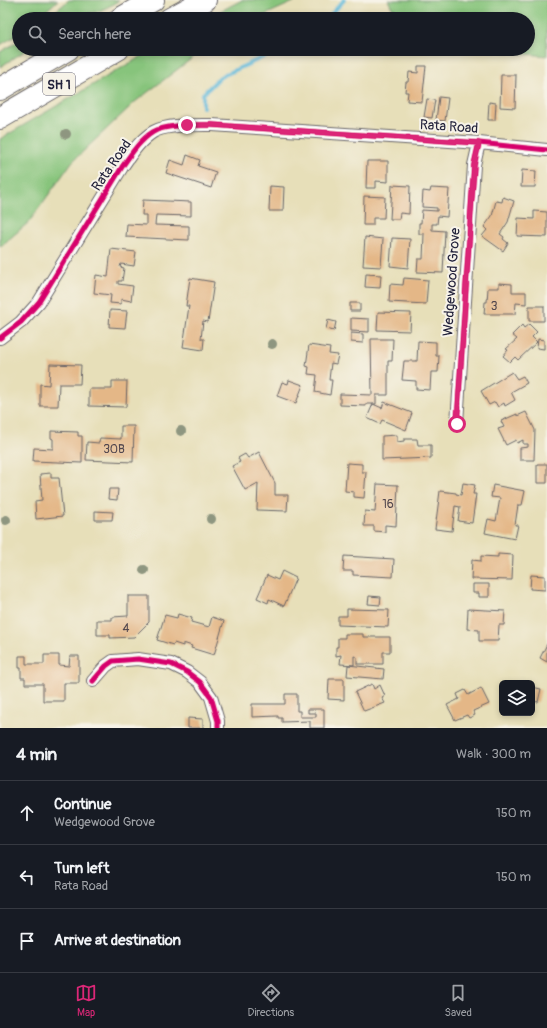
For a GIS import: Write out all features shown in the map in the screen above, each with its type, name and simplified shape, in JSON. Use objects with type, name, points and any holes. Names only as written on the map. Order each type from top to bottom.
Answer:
[{"type":"highway","points":[[133,12],[154,0]]},
{"type":"highway","points":[[183,12],[205,0]]},
{"type":"highway","name":"SH 1","points":[[0,89],[56,56]]},
{"type":"highway","name":"SH 1","points":[[0,118],[106,56]]},
{"type":"street","name":"Rata Road","points":[[0,338],[21,322],[39,302],[122,167],[136,147],[154,131],[187,125],[212,125],[479,143],[547,150]]},
{"type":"street","name":"Wedgewood Grove","points":[[457,424],[474,165],[479,143]]},
{"type":"street","points":[[93,681],[106,666],[113,661],[138,660],[171,664],[187,672],[200,682],[211,697],[218,721],[218,728]]},
{"type":"green space","points":[[0,0],[58,0],[45,12],[12,12],[12,38],[0,45]]},
{"type":"green space","points":[[69,0],[119,0],[97,12],[54,12]]},
{"type":"green space","points":[[242,0],[298,0],[271,12],[219,12]]},
{"type":"green space","points":[[388,0],[547,0],[547,56],[535,55],[535,12],[401,12],[392,8]]},
{"type":"green space","points":[[12,45],[12,56],[17,56],[0,67],[0,52]]},
{"type":"green space","points":[[142,56],[195,56],[135,102],[72,162],[29,222],[0,247],[0,139]]},
{"type":"building","points":[[418,66],[426,66],[422,102],[407,101],[408,92],[405,92],[409,72],[418,73]]},
{"type":"building","points":[[501,75],[516,75],[515,108],[500,107]]},
{"type":"building","points":[[439,97],[448,98],[445,121],[436,120]]},
{"type":"building","points":[[427,99],[435,100],[432,118],[424,117]]},
{"type":"building","points":[[489,102],[496,103],[495,120],[488,120]]},
{"type":"building","points":[[187,155],[200,160],[198,166],[216,172],[211,188],[166,173],[170,160],[184,165]]},
{"type":"building","points":[[367,161],[388,161],[388,182],[376,181],[376,188],[366,188]]},
{"type":"building","points":[[522,170],[536,171],[535,187],[521,187]]},
{"type":"building","points":[[392,185],[410,186],[409,214],[400,213],[399,219],[390,219]]},
{"type":"building","points":[[270,186],[284,187],[283,211],[269,211]]},
{"type":"building","points":[[431,188],[449,189],[447,217],[438,216],[437,224],[432,224],[432,230],[445,231],[443,273],[417,272],[418,259],[423,259],[424,234],[419,234],[419,223],[421,223],[422,210],[437,211],[437,208],[422,207],[423,191],[430,192]]},
{"type":"building","points":[[364,196],[385,197],[384,218],[373,218],[373,225],[363,225]]},
{"type":"building","points":[[503,197],[514,201],[508,222],[500,234],[508,243],[503,251],[482,236],[487,230],[484,227],[492,216],[496,201],[502,202]]},
{"type":"building","points":[[143,200],[191,202],[191,216],[156,215],[155,225],[189,226],[189,240],[126,237],[127,224],[146,225],[146,215],[142,215]]},
{"type":"building","points":[[534,211],[547,212],[547,237],[517,236],[518,218],[534,219]]},
{"type":"building","points":[[365,237],[383,239],[381,267],[363,266]]},
{"type":"building","points":[[392,238],[410,239],[408,268],[390,266]]},
{"type":"building","points":[[111,249],[136,252],[134,266],[121,264],[120,267],[124,268],[122,281],[118,281],[118,284],[133,286],[131,301],[121,299],[121,304],[110,303],[111,295],[94,293],[96,275],[108,277]]},
{"type":"building","points":[[366,274],[381,275],[380,288],[365,287]]},
{"type":"building","points":[[190,278],[214,282],[208,322],[203,321],[201,339],[204,339],[203,350],[183,347],[189,306],[186,306]]},
{"type":"building","points":[[404,278],[428,280],[426,304],[389,302],[390,284],[403,285]]},
{"type":"building","points":[[499,283],[512,284],[512,292],[526,292],[526,304],[516,303],[515,314],[484,314],[488,288],[499,288]]},
{"type":"building","points":[[350,303],[360,303],[360,311],[350,311]]},
{"type":"building","points":[[529,306],[544,306],[544,321],[529,321]]},
{"type":"building","points":[[110,310],[127,311],[125,328],[109,327]]},
{"type":"building","points":[[378,312],[411,313],[410,331],[377,330]]},
{"type":"building","points":[[351,318],[369,319],[369,332],[351,331]]},
{"type":"building","points":[[328,320],[336,322],[334,331],[326,329]]},
{"type":"building","points":[[529,324],[537,332],[532,337],[537,342],[518,360],[515,357],[510,362],[503,356],[508,350],[506,349],[517,339],[512,335],[522,325],[524,328]]},
{"type":"building","points":[[351,333],[363,334],[363,343],[351,342]]},
{"type":"building","points":[[371,339],[393,339],[392,361],[388,361],[388,395],[376,395],[376,404],[366,404],[366,406],[340,405],[340,394],[372,395]]},
{"type":"building","points":[[538,339],[544,340],[544,349],[537,348]]},
{"type":"building","points":[[418,341],[436,342],[436,356],[439,356],[438,372],[431,372],[430,390],[416,389],[416,381],[402,380],[404,361],[417,361]]},
{"type":"building","points":[[309,345],[330,348],[329,354],[338,355],[336,364],[331,363],[329,380],[332,380],[330,395],[315,392],[317,375],[308,374],[309,367],[306,366]]},
{"type":"building","points":[[50,364],[81,365],[80,384],[59,384],[58,406],[40,406],[40,384],[49,385]]},
{"type":"building","points":[[512,372],[517,379],[523,376],[527,383],[511,392],[515,400],[505,406],[504,403],[498,407],[495,402],[489,405],[481,391]]},
{"type":"building","points":[[289,380],[303,385],[296,403],[277,396],[282,382],[288,384]]},
{"type":"building","points":[[112,381],[127,381],[126,407],[89,406],[89,389],[112,389]]},
{"type":"building","points":[[384,402],[412,413],[406,430],[382,420],[380,424],[367,418],[373,404],[382,408]]},
{"type":"building","points":[[526,412],[535,430],[534,460],[520,460],[520,448],[528,447],[528,444],[523,444],[523,440],[517,443],[516,440],[506,445],[498,429],[504,427],[501,421]]},
{"type":"building","points":[[121,426],[134,426],[133,462],[86,460],[87,442],[99,443],[100,438],[121,439]]},
{"type":"building","points":[[51,431],[78,432],[78,436],[82,436],[82,463],[33,461],[34,448],[53,449]]},
{"type":"building","points":[[397,435],[397,442],[404,441],[404,439],[417,439],[418,445],[431,445],[431,458],[382,460],[382,436]]},
{"type":"building","points":[[259,452],[275,483],[275,495],[288,495],[287,511],[257,510],[258,483],[245,490],[232,466],[240,462],[238,458],[245,454],[248,458]]},
{"type":"building","points":[[347,463],[362,464],[362,472],[366,472],[364,498],[354,497],[354,492],[345,491]]},
{"type":"building","points":[[537,464],[547,464],[547,483],[537,483]]},
{"type":"building","points":[[51,473],[51,478],[59,478],[63,516],[36,519],[35,501],[42,500],[40,474]]},
{"type":"building","points":[[463,483],[475,485],[473,494],[476,494],[472,523],[458,521],[460,507],[455,506],[452,531],[435,529],[440,491],[461,495]]},
{"type":"building","points":[[377,484],[398,485],[396,526],[385,525],[385,532],[374,531],[374,526],[364,526],[365,511],[375,512]]},
{"type":"building","points":[[493,485],[525,491],[522,505],[518,505],[515,525],[518,525],[515,539],[485,533],[488,519],[496,521],[500,498],[491,497]]},
{"type":"building","points":[[109,489],[118,489],[117,500],[108,499]]},
{"type":"building","points":[[95,511],[113,512],[112,520],[95,520]]},
{"type":"building","points":[[498,554],[513,555],[512,580],[471,579],[472,560],[481,561],[481,556],[498,557]]},
{"type":"building","points":[[344,556],[394,559],[393,577],[353,575],[353,571],[343,571]]},
{"type":"building","points":[[282,571],[296,578],[284,606],[269,599],[268,603],[257,598],[267,575],[278,580]]},
{"type":"building","points":[[531,575],[545,576],[545,590],[530,589]]},
{"type":"building","points":[[473,584],[489,584],[489,597],[479,597],[479,593],[473,593]]},
{"type":"building","points":[[128,596],[149,596],[149,622],[134,637],[110,638],[110,635],[97,635],[97,620],[112,620],[112,617],[128,616]]},
{"type":"building","points":[[369,596],[381,597],[380,605],[368,604]]},
{"type":"building","points":[[347,609],[389,610],[388,627],[338,625],[338,616],[347,616]]},
{"type":"building","points":[[468,609],[505,611],[504,625],[499,625],[498,641],[479,641],[479,630],[467,629]]},
{"type":"building","points":[[178,614],[192,618],[191,622],[209,627],[212,617],[224,621],[214,655],[191,648],[192,646],[183,643],[183,646],[174,643],[173,645],[157,640],[165,615],[177,618]]},
{"type":"building","points":[[345,634],[363,634],[363,637],[390,637],[390,652],[383,652],[383,664],[357,664],[357,657],[354,656],[354,665],[340,664],[341,655],[336,656],[336,647],[338,647],[338,638],[345,638]]},
{"type":"building","points":[[547,644],[547,662],[540,658]]},
{"type":"building","points":[[44,655],[59,655],[59,665],[69,666],[70,656],[79,656],[79,683],[64,683],[64,701],[43,701],[43,684],[25,684],[25,678],[21,678],[19,656],[26,656],[26,664],[44,664]]},
{"type":"building","points":[[348,665],[384,669],[383,679],[347,676]]},
{"type":"building","points":[[329,679],[344,679],[344,700],[328,699]]},
{"type":"building","points":[[372,684],[374,689],[380,685],[385,696],[382,698],[385,703],[364,711],[355,692]]},
{"type":"building","points":[[481,688],[489,704],[473,711],[475,715],[469,718],[467,715],[455,720],[447,705],[459,699],[457,694],[465,690],[468,695]]},
{"type":"building","points":[[535,688],[541,689],[538,702],[535,702]]},
{"type":"building","points":[[285,694],[297,694],[297,711],[300,711],[300,717],[316,717],[316,713],[308,713],[308,709],[324,709],[324,728],[310,728],[310,721],[282,722],[282,718],[278,718],[278,716],[252,717],[252,704],[285,704]]},
{"type":"building","points":[[188,718],[203,719],[203,728],[188,728]]},
{"type":"waterway","points":[[333,12],[344,0]]},
{"type":"waterway","points":[[203,107],[203,94],[220,77],[266,56]]},
{"type":"cycle path","points":[[0,338],[21,322],[39,302],[125,162],[144,139],[159,129],[182,126],[212,125],[479,143],[547,150]]},
{"type":"cycle path","points":[[457,423],[474,165],[479,143]]},
{"type":"cycle path","points":[[93,681],[106,666],[113,661],[138,659],[171,664],[187,672],[200,682],[211,697],[218,721],[218,728]]},
{"type":"route","points":[[187,125],[212,125],[479,143],[474,165],[457,424]]}]
